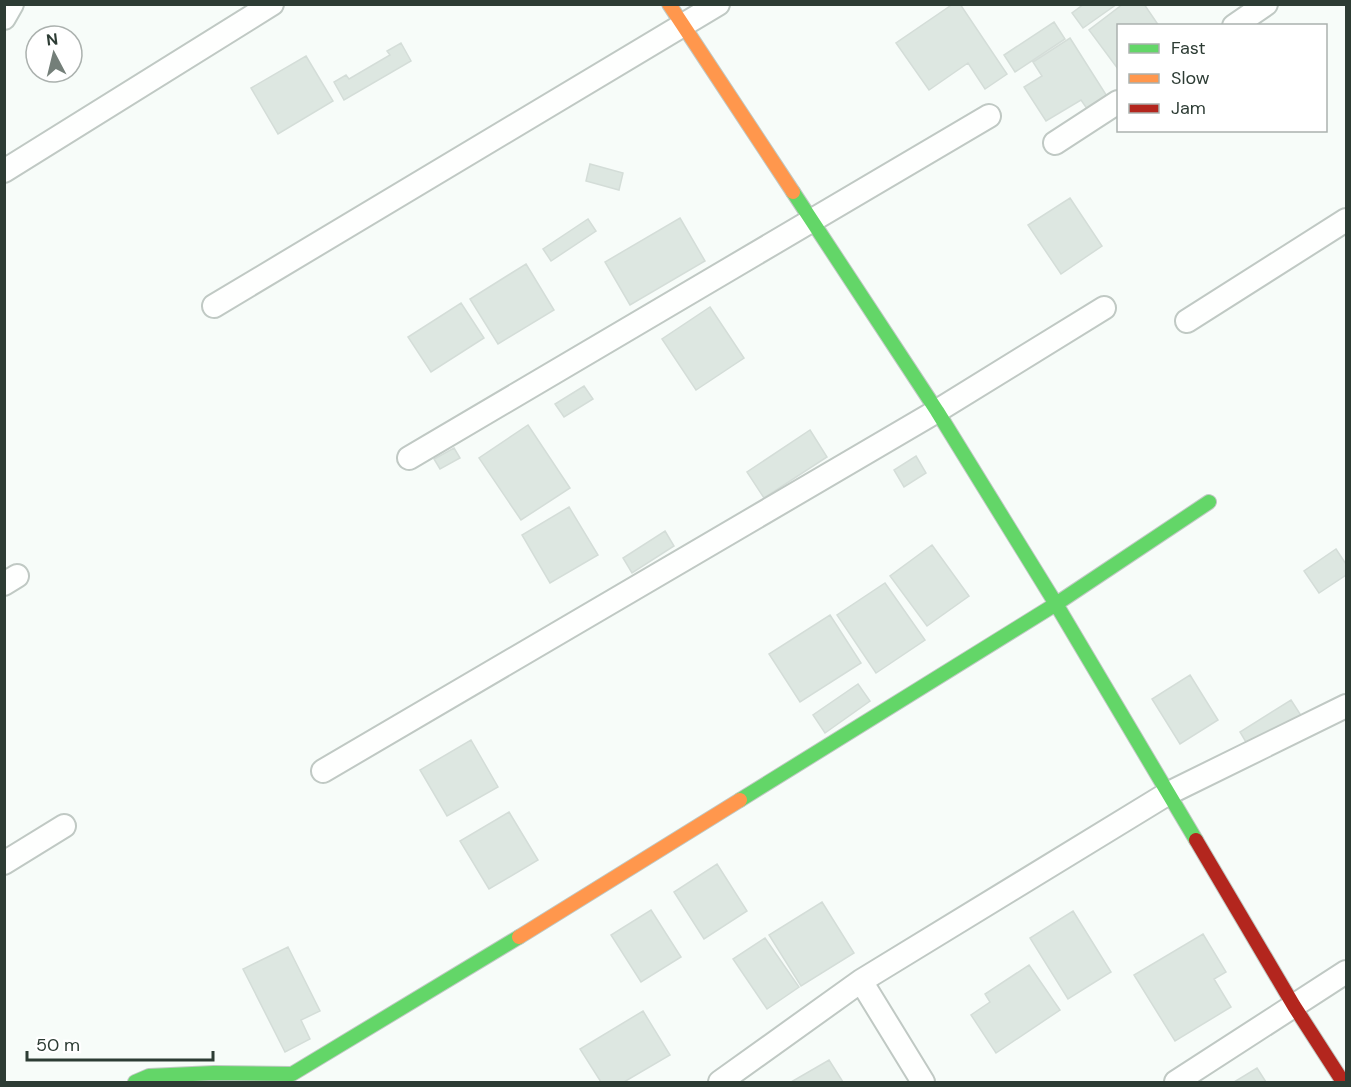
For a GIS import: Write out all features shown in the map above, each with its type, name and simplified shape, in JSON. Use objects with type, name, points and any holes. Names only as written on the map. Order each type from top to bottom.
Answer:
[{"type":"street","points":[[4,18],[12,4]]},
{"type":"street","points":[[4,171],[272,4]]},
{"type":"street","points":[[669,4],[681,26],[813,220],[937,411],[1056,604],[1294,1006],[1343,1083]]},
{"type":"street","points":[[214,306],[718,4]]},
{"type":"street","points":[[1237,24],[1266,4]]},
{"type":"street","points":[[1055,143],[1117,103]]},
{"type":"street","points":[[410,458],[989,116]]},
{"type":"street","points":[[1187,321],[1347,220]]},
{"type":"street","points":[[323,771],[937,411],[1104,308]]},
{"type":"street","points":[[135,1083],[149,1076],[214,1073],[296,1078],[1056,604],[1209,502]]},
{"type":"street","points":[[720,1083],[861,981],[1167,794],[1347,706]]},
{"type":"street","points":[[4,863],[64,826]]},
{"type":"street","points":[[1176,1083],[1347,972]]},
{"type":"street","points":[[861,981],[922,1083]]},
{"type":"building","points":[[953,4],[960,4],[1007,74],[985,89],[968,63],[929,90],[896,43]]},
{"type":"building","points":[[1084,4],[1117,4],[1083,28],[1072,13]]},
{"type":"building","points":[[1123,4],[1144,4],[1158,24],[1117,24],[1117,68],[1089,30]]},
{"type":"building","points":[[1054,22],[1065,39],[1015,72],[1004,55]]},
{"type":"building","points":[[1070,38],[1110,101],[1090,113],[1081,100],[1046,121],[1024,87],[1042,76],[1033,62]]},
{"type":"building","points":[[401,43],[411,61],[344,100],[334,82],[346,75],[349,79],[390,55],[387,51]]},
{"type":"building","points":[[306,56],[333,101],[278,134],[251,88]]},
{"type":"building","points":[[590,164],[623,173],[619,190],[586,181]]},
{"type":"building","points":[[1070,198],[1102,246],[1061,274],[1028,225]]},
{"type":"building","points":[[680,218],[705,261],[630,305],[605,262]]},
{"type":"building","points":[[588,219],[596,231],[551,261],[543,249]]},
{"type":"building","points":[[526,264],[554,310],[498,344],[470,299]]},
{"type":"building","points":[[461,303],[484,338],[431,372],[408,337]]},
{"type":"building","points":[[710,307],[744,358],[696,390],[662,339]]},
{"type":"building","points":[[584,386],[593,399],[564,417],[555,404]]},
{"type":"building","points":[[528,425],[570,488],[521,520],[479,458]]},
{"type":"building","points":[[810,430],[827,457],[764,498],[747,472]]},
{"type":"building","points":[[454,448],[460,458],[440,469],[434,459]]},
{"type":"building","points":[[916,456],[926,473],[904,487],[894,470]]},
{"type":"building","points":[[569,507],[598,555],[550,583],[522,535]]},
{"type":"building","points":[[665,531],[674,546],[632,573],[623,558]]},
{"type":"building","points":[[932,545],[969,596],[927,626],[890,576]]},
{"type":"building","points":[[1336,549],[1346,564],[1346,575],[1319,593],[1304,571]]},
{"type":"building","points":[[885,583],[925,640],[876,673],[837,615]]},
{"type":"building","points":[[830,615],[861,663],[800,702],[769,654]]},
{"type":"building","points":[[1190,675],[1218,720],[1180,744],[1152,699]]},
{"type":"building","points":[[858,684],[870,701],[825,733],[813,715]]},
{"type":"building","points":[[1291,700],[1302,717],[1250,749],[1240,732]]},
{"type":"building","points":[[471,740],[498,787],[447,816],[420,770]]},
{"type":"building","points":[[509,812],[538,860],[489,889],[460,841]]},
{"type":"building","points":[[717,864],[747,911],[704,939],[674,892]]},
{"type":"building","points":[[822,902],[854,953],[801,986],[769,935]]},
{"type":"building","points":[[651,910],[681,957],[641,982],[611,935]]},
{"type":"building","points":[[1073,911],[1111,972],[1068,999],[1030,938]]},
{"type":"building","points":[[1203,934],[1226,972],[1214,979],[1231,1007],[1175,1041],[1134,975]]},
{"type":"building","points":[[765,938],[799,987],[767,1009],[733,959]]},
{"type":"building","points":[[288,947],[320,1011],[301,1020],[310,1039],[285,1052],[243,969]]},
{"type":"building","points":[[1029,965],[1060,1010],[996,1053],[971,1015],[990,1002],[985,994]]},
{"type":"building","points":[[643,1011],[670,1055],[624,1082],[601,1082],[580,1049]]},
{"type":"building","points":[[829,1060],[843,1082],[791,1082]]},
{"type":"building","points":[[1257,1068],[1266,1082],[1234,1082]]},
{"type":"traffic: fast","points":[[793,192],[937,411],[1056,604],[1196,840]]},
{"type":"traffic: fast","points":[[740,800],[1056,604],[1209,502]]},
{"type":"traffic: fast","points":[[135,1082],[149,1076],[214,1073],[292,1074],[519,937]]},
{"type":"traffic: slow","points":[[669,4],[793,192]]},
{"type":"traffic: slow","points":[[519,937],[740,800]]},
{"type":"traffic: jam","points":[[1196,840],[1294,1006],[1343,1082]]}]
